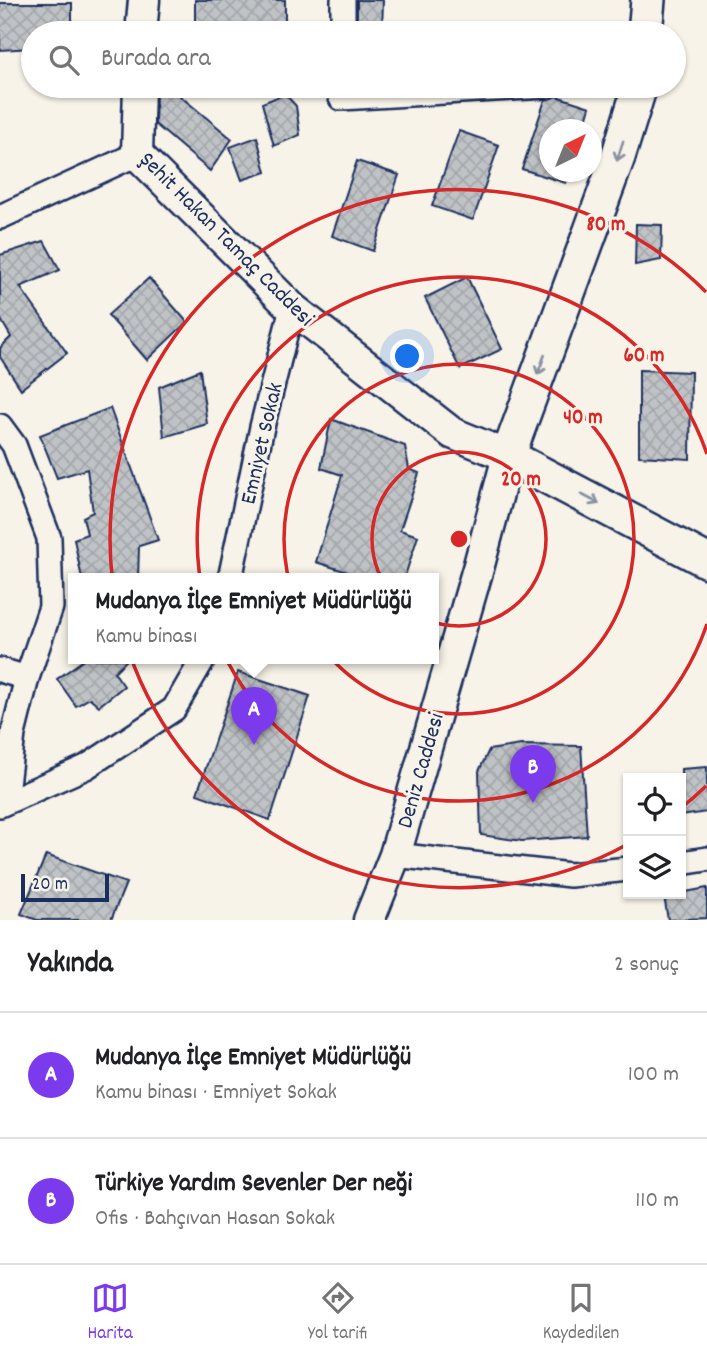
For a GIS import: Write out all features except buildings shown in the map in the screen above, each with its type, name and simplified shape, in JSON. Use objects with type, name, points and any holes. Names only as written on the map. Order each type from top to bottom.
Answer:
[{"type":"main road","points":[[646,21],[648,0]]},
{"type":"main road","name":"Deniz Caddesi","points":[[508,456],[618,157],[636,98]]},
{"type":"main road","points":[[508,456],[707,561]]},
{"type":"street","points":[[142,21],[144,0]]},
{"type":"street","points":[[342,21],[343,0]]},
{"type":"street","name":"Şehit Hakan Tamaç Caddesi","points":[[139,98],[137,154],[292,307],[452,433],[508,456]]},
{"type":"street","points":[[0,217],[137,154]]},
{"type":"street","name":"Emniyet Sokak","points":[[231,573],[262,427],[292,307]]},
{"type":"street","points":[[0,426],[15,445],[49,538],[51,607],[27,678],[13,734],[3,803]]},
{"type":"street","name":"Deniz Caddesi","points":[[369,920],[395,855],[508,456]]},
{"type":"street","points":[[3,803],[86,767],[174,709],[199,664]]},
{"type":"street","points":[[0,670],[27,678]]},
{"type":"street","points":[[395,855],[570,876],[623,870]]},
{"type":"street","points":[[686,862],[707,859]]},
{"type":"place","name":"Mudanya İlçe Emniyet Müdürlüğü","points":[[254,745]]},
{"type":"place","name":"Türkiye Yardım Sevenler Der neği","points":[[533,803]]}]
